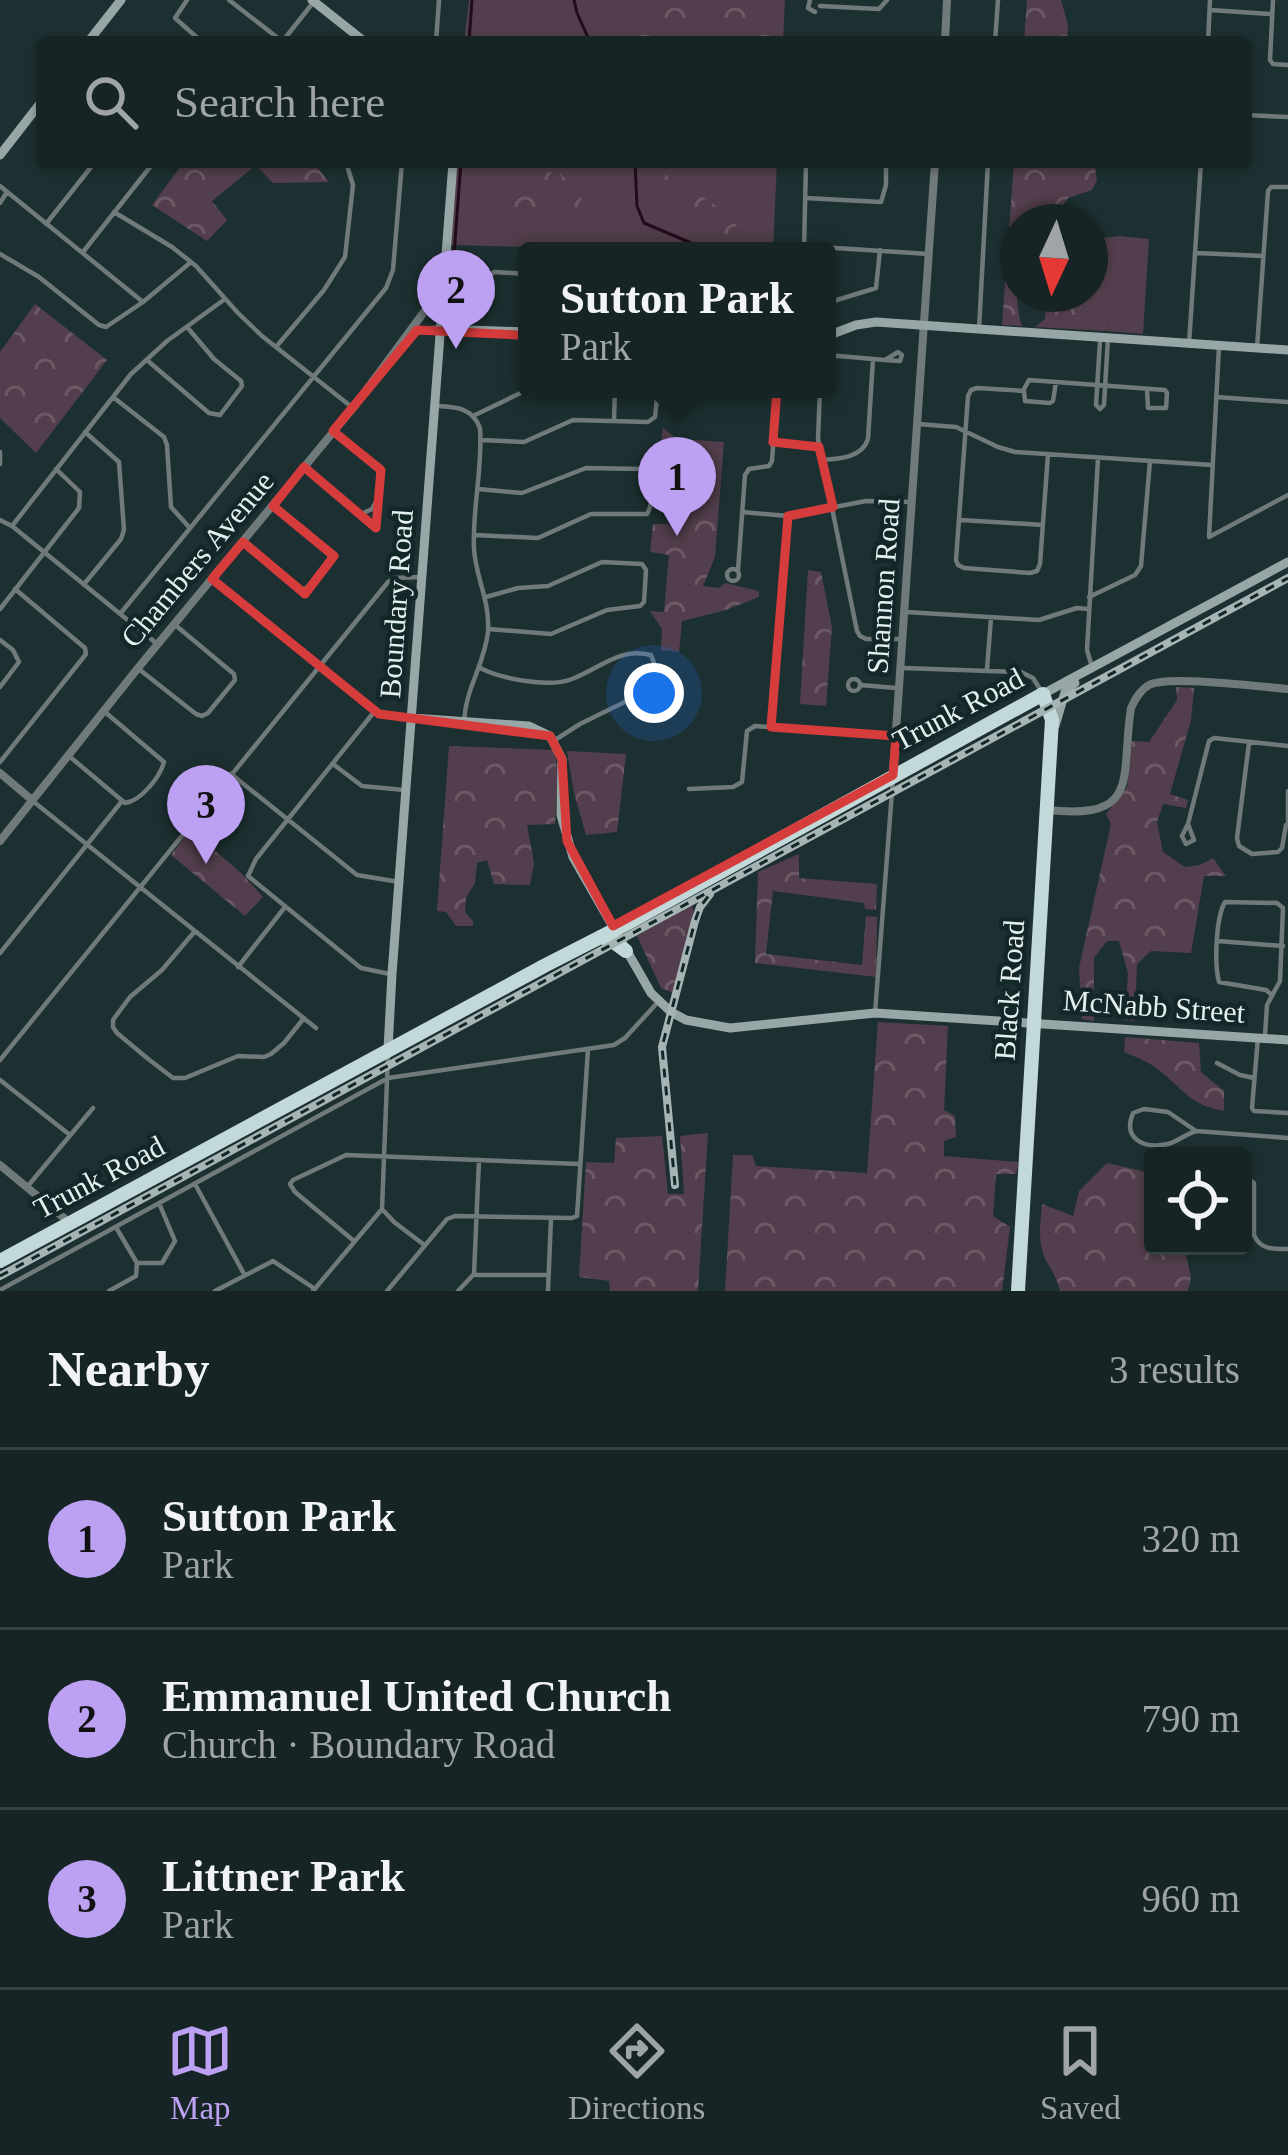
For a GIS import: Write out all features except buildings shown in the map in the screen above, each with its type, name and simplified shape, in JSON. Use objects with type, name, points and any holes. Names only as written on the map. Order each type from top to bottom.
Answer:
[{"type":"highway","name":"Trunk Road","points":[[0,1261],[1043,694]]},
{"type":"highway","name":"Black Road","points":[[1018,1291],[1027,1026],[1048,810],[1052,714],[1043,694]]},
{"type":"highway","points":[[994,720],[1038,707],[1047,715],[1051,736]]},
{"type":"highway","points":[[614,929],[611,939],[626,951]]},
{"type":"highway","points":[[614,929],[626,951]]},
{"type":"highway","points":[[388,1028],[398,1035],[416,1035]]},
{"type":"main road","points":[[93,36],[121,0]]},
{"type":"main road","points":[[313,1],[357,36]]},
{"type":"main road","points":[[0,155],[36,109]]},
{"type":"main road","name":"Boundary Road","points":[[388,1049],[453,168]]},
{"type":"main road","points":[[836,333],[866,323],[1288,350]]},
{"type":"main road","points":[[441,329],[518,332]]},
{"type":"main road","name":"Trunk Road","points":[[1043,694],[1288,562]]},
{"type":"main road","points":[[1051,736],[1065,692],[1092,667]]},
{"type":"main road","points":[[412,718],[529,726],[554,741],[562,759],[561,814],[567,841],[614,929]]},
{"type":"main road","points":[[626,951],[658,1001]]},
{"type":"main road","name":"McNabb Street","points":[[658,1001],[686,1020],[730,1028],[875,1012],[1027,1026],[1288,1040]]},
{"type":"street","points":[[187,0],[175,18],[195,36]]},
{"type":"street","points":[[229,0],[274,36]]},
{"type":"street","points":[[436,36],[439,0]]},
{"type":"street","points":[[816,2],[879,9],[887,0]]},
{"type":"street","points":[[945,36],[947,0]]},
{"type":"street","points":[[995,36],[998,0]]},
{"type":"street","points":[[1208,36],[1210,0]]},
{"type":"street","points":[[1273,0],[1270,60],[1288,65]]},
{"type":"street","points":[[287,36],[313,1]]},
{"type":"street","points":[[1210,10],[1272,14]]},
{"type":"street","points":[[1252,115],[1288,117]]},
{"type":"street","points":[[46,224],[90,168]]},
{"type":"street","points":[[82,253],[149,168]]},
{"type":"street","points":[[276,347],[345,257],[353,185],[348,168]]},
{"type":"street","points":[[120,614],[391,278],[401,168]]},
{"type":"street","points":[[804,242],[806,168]]},
{"type":"street","points":[[805,198],[881,202],[886,168]]},
{"type":"street","name":"Shannon Road","points":[[875,1012],[935,168]]},
{"type":"street","points":[[979,329],[988,168]]},
{"type":"street","points":[[1190,344],[1201,168]]},
{"type":"street","points":[[1257,348],[1268,190],[1288,188]]},
{"type":"street","points":[[0,203],[3,189],[142,302]]},
{"type":"street","points":[[114,212],[191,262],[276,347],[353,407]]},
{"type":"street","points":[[836,249],[929,254]]},
{"type":"street","points":[[836,300],[875,288],[880,250]]},
{"type":"street","points":[[1194,253],[1263,256]]},
{"type":"street","points":[[0,254],[39,277],[99,325],[112,325],[191,262]]},
{"type":"street","points":[[486,288],[494,272],[518,273]]},
{"type":"street","name":"Chambers Avenue","points":[[2,836],[334,431],[445,282]]},
{"type":"street","points":[[12,526],[131,374],[225,299]]},
{"type":"street","points":[[430,307],[443,308]]},
{"type":"street","points":[[148,360],[214,416],[220,415],[239,392],[241,381],[187,327]]},
{"type":"street","points":[[412,332],[441,329]]},
{"type":"street","points":[[1101,386],[1104,338]]},
{"type":"street","points":[[1220,346],[1209,537],[1288,495]]},
{"type":"street","points":[[836,356],[885,360]]},
{"type":"street","points":[[821,460],[858,454],[865,448],[873,359]]},
{"type":"street","points":[[1056,382],[1050,403],[1025,401],[1029,380],[1165,390],[1166,408],[1148,408],[1147,389]]},
{"type":"street","points":[[1024,391],[971,390],[958,566],[1037,571],[1048,454]]},
{"type":"street","points":[[475,415],[518,394]]},
{"type":"street","points":[[113,397],[164,437],[171,507],[191,528]]},
{"type":"street","points":[[1216,397],[1288,402]]},
{"type":"street","points":[[614,398],[614,420]]},
{"type":"street","points":[[481,440],[524,442],[573,420],[648,422],[657,398]]},
{"type":"street","points":[[738,570],[745,475],[748,469],[771,464],[776,398]]},
{"type":"street","points":[[820,398],[821,460],[860,636],[904,639]]},
{"type":"street","points":[[434,406],[475,415],[480,428],[475,556],[486,596],[488,629],[485,657],[468,691],[464,721]]},
{"type":"street","points":[[918,424],[956,427],[1015,452],[1212,465]]},
{"type":"street","points":[[304,467],[355,511],[361,514],[372,509],[379,496],[380,471],[334,431]]},
{"type":"street","points":[[84,585],[121,539],[124,520],[119,462],[85,432]]},
{"type":"street","points":[[772,442],[819,447]]},
{"type":"street","points":[[0,452],[0,464]]},
{"type":"street","points":[[1092,667],[1087,650],[1088,609],[1098,457]]},
{"type":"street","points":[[1089,597],[1135,575],[1141,566],[1150,461]]},
{"type":"street","points":[[475,535],[538,538],[591,514],[646,514],[652,476],[642,470],[586,468],[522,493],[478,489]]},
{"type":"street","points":[[0,609],[79,508],[76,486],[56,470]]},
{"type":"street","points":[[742,512],[788,517],[866,501],[912,502]]},
{"type":"street","points":[[243,542],[296,587],[302,590],[312,585],[331,555],[273,506]]},
{"type":"street","points":[[771,727],[788,517]]},
{"type":"street","points":[[0,520],[158,644]]},
{"type":"street","points":[[961,520],[1043,525]]},
{"type":"street","points":[[486,596],[548,586],[602,562],[634,562],[646,570],[640,606],[607,610],[550,634],[488,629]]},
{"type":"street","points":[[0,1060],[388,582],[421,577]]},
{"type":"street","points":[[212,579],[374,712],[412,718]]},
{"type":"street","points":[[0,762],[86,654],[85,648],[15,589]]},
{"type":"street","points":[[906,612],[1039,620],[1088,609]]},
{"type":"street","points":[[987,670],[991,618]]},
{"type":"street","points":[[138,668],[202,716],[235,680],[234,674],[174,624]]},
{"type":"street","points":[[0,640],[19,662],[0,687]]},
{"type":"street","points":[[480,668],[506,679],[559,682],[620,654],[646,652],[654,657],[654,677],[644,692],[554,741]]},
{"type":"street","points":[[902,668],[1029,674],[1043,694]]},
{"type":"street","points":[[1048,810],[1093,811],[1116,800],[1123,783],[1130,708],[1148,686],[1172,682],[1288,689]]},
{"type":"street","points":[[860,685],[900,688]]},
{"type":"street","points":[[69,756],[122,801],[132,803],[163,768],[164,762],[104,711]]},
{"type":"street","points":[[374,712],[248,873],[249,879],[361,968],[392,974]]},
{"type":"street","points":[[689,789],[738,786],[744,775],[747,731],[755,725],[896,736]]},
{"type":"street","points":[[1187,824],[1209,741],[1288,746]]},
{"type":"street","points":[[1249,743],[1237,838],[1244,851],[1278,852],[1282,848],[1288,791]]},
{"type":"street","points":[[333,764],[362,786],[407,790]]},
{"type":"street","points":[[0,773],[316,1028]]},
{"type":"street","points":[[231,774],[357,875],[399,883]]},
{"type":"street","points":[[0,953],[122,801]]},
{"type":"street","points":[[1273,995],[1219,982],[1221,906],[1226,902],[1277,903],[1283,908],[1280,981],[1273,995],[1267,1005],[1252,1108],[1288,1113]]},
{"type":"street","points":[[238,967],[285,907]]},
{"type":"street","points":[[195,931],[113,1020],[117,1033],[147,1058],[173,1078],[185,1078],[238,1056],[271,1054],[304,1018]]},
{"type":"street","points":[[1218,941],[1282,946]]},
{"type":"street","points":[[0,1290],[388,1078],[614,1045],[658,1001]]},
{"type":"street","points":[[214,1291],[274,1261],[314,1290],[382,1209],[388,1049]]},
{"type":"street","points":[[387,1291],[447,1219],[577,1216],[588,1049]]},
{"type":"street","points":[[1216,1063],[1254,1078]]},
{"type":"street","points":[[0,1080],[70,1136]]},
{"type":"street","points":[[27,1187],[93,1108]]},
{"type":"street","points":[[1196,1131],[1163,1145],[1135,1139],[1128,1126],[1133,1113],[1144,1109],[1176,1116],[1196,1131],[1288,1138]]},
{"type":"street","points":[[354,1240],[290,1184],[339,1157],[580,1164]]},
{"type":"street","points":[[458,1291],[473,1274],[479,1160]]},
{"type":"street","points":[[0,1165],[70,1223]]},
{"type":"street","points":[[1252,1182],[1254,1235],[1267,1248],[1288,1249]]},
{"type":"street","points":[[194,1184],[244,1274]]},
{"type":"street","points":[[137,1263],[162,1263],[174,1245],[159,1203]]},
{"type":"street","points":[[382,1209],[423,1244]]},
{"type":"street","points":[[548,1291],[551,1218]]},
{"type":"street","points":[[109,1291],[136,1276],[137,1263],[116,1227]]},
{"type":"street","points":[[473,1274],[548,1275]]},
{"type":"highlighted area","points":[[417,330],[780,348],[773,442],[819,447],[833,507],[788,516],[771,727],[896,736],[893,775],[613,926],[567,841],[562,759],[550,736],[379,714],[212,579],[243,542],[305,594],[334,556],[273,506],[304,467],[376,528],[381,470],[333,431]]},
{"type":"green space","points":[[469,0],[785,0],[783,36],[465,36]]},
{"type":"green space","points":[[712,0],[738,3],[767,18],[768,24],[750,20],[775,33],[754,36],[755,31],[737,26],[730,33],[728,23],[707,32],[697,27],[681,36],[629,36],[642,19],[660,9]]},
{"type":"green space","points":[[1027,0],[1061,0],[1067,36],[1024,36]]},
{"type":"green space","points":[[180,168],[252,168],[212,201],[227,220],[207,241],[152,205]]},
{"type":"green space","points":[[259,168],[318,168],[329,182],[273,183]]},
{"type":"green space","points":[[454,168],[777,168],[773,242],[451,245]]},
{"type":"green space","points":[[1014,168],[1095,168],[1097,180],[1092,190],[1064,204],[1011,204]]},
{"type":"green space","points":[[518,169],[561,174],[582,197],[575,215],[550,208],[513,215],[494,209],[494,194]]},
{"type":"green space","points":[[661,172],[687,182],[730,217],[741,242],[728,242],[694,223],[654,185],[655,177],[647,174]]},
{"type":"green space","points":[[1108,238],[1149,239],[1143,334],[1107,331],[1109,320],[1089,312],[1108,312]]},
{"type":"green space","points":[[35,304],[107,360],[36,453],[0,418],[0,352]]},
{"type":"green space","points":[[1003,312],[1019,312],[1022,326],[1002,325]]},
{"type":"green space","points":[[1046,312],[1089,312],[1109,320],[1107,331],[1035,327]]},
{"type":"green space","points":[[663,428],[677,439],[724,442],[715,557],[703,586],[719,588],[725,583],[759,591],[759,597],[726,610],[682,621],[679,652],[661,650],[662,629],[650,611],[664,612],[669,555],[650,552],[653,524],[670,524],[677,463],[658,459]]},
{"type":"green space","points":[[808,570],[821,572],[832,627],[826,706],[800,704]]},
{"type":"green space","points":[[1176,687],[1194,688],[1191,720],[1170,794],[1188,800],[1186,808],[1163,804],[1157,822],[1163,852],[1185,867],[1213,858],[1226,876],[1204,876],[1191,953],[1151,951],[1137,964],[1135,1021],[1125,1020],[1128,973],[1119,941],[1107,941],[1094,958],[1094,1021],[1082,1019],[1079,968],[1111,824],[1106,814],[1127,787],[1131,741],[1149,742],[1177,700]]},
{"type":"green space","points":[[449,746],[554,750],[558,772],[555,824],[527,825],[534,863],[530,885],[494,884],[487,860],[477,863],[465,912],[473,926],[456,926],[446,912],[437,911]]},
{"type":"green space","points":[[567,751],[626,754],[617,832],[586,835]]},
{"type":"green space","points":[[190,829],[263,897],[245,916],[171,855]]},
{"type":"green space","points":[[799,854],[799,878],[877,884],[876,910],[865,909],[864,903],[773,891],[766,954],[862,965],[866,916],[877,917],[876,977],[755,963],[758,872]]},
{"type":"green space","points":[[692,904],[694,915],[673,993],[661,988],[637,936]]},
{"type":"green space","points":[[878,1022],[948,1026],[944,1110],[955,1116],[956,1137],[944,1141],[944,1156],[1019,1162],[1016,1174],[996,1174],[993,1216],[1010,1227],[1002,1291],[725,1291],[733,1155],[752,1155],[756,1166],[867,1173]]},
{"type":"green space","points":[[1125,1037],[1199,1043],[1201,1072],[1224,1091],[1224,1111],[1195,1101],[1155,1067],[1124,1052]]},
{"type":"green space","points":[[708,1133],[698,1291],[610,1291],[609,1281],[579,1277],[586,1162],[614,1163],[616,1138],[662,1136],[668,1194],[684,1194],[680,1136]]},
{"type":"green space","points":[[1107,1163],[1144,1171],[1144,1255],[1186,1255],[1191,1277],[1188,1291],[1060,1291],[1042,1250],[1042,1204],[1073,1216],[1079,1191]]},
{"type":"waterway","points":[[469,36],[472,0]]},
{"type":"waterway","points":[[574,0],[587,36]]},
{"type":"waterway","points":[[449,321],[461,168]]},
{"type":"waterway","points":[[635,168],[637,206],[644,223],[689,242]]},
{"type":"railway","points":[[0,1276],[1288,578]]},
{"type":"railway","points":[[675,1185],[662,1047],[695,921],[710,894]]},
{"type":"place","name":"Emmanuel United Church","points":[[456,349]]},
{"type":"place","name":"Sutton Park","points":[[677,536]]},
{"type":"place","name":"Littner Park","points":[[206,864]]}]
